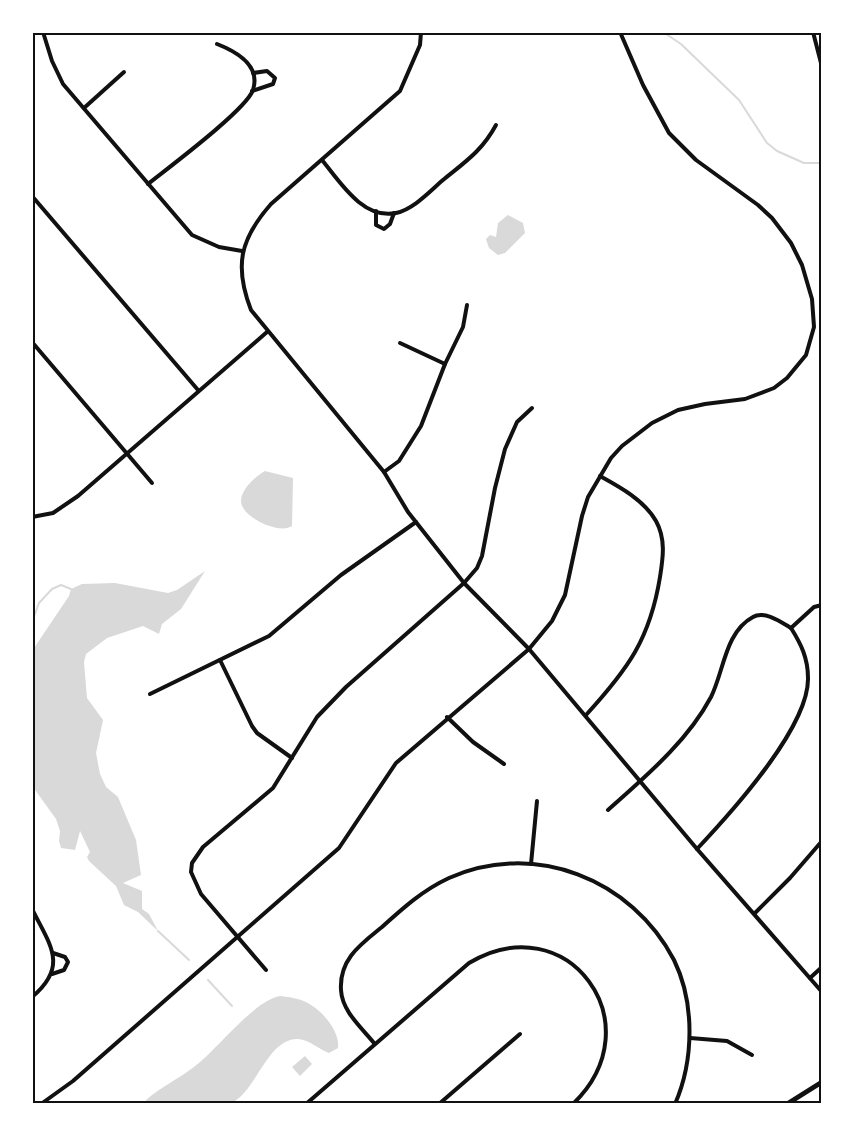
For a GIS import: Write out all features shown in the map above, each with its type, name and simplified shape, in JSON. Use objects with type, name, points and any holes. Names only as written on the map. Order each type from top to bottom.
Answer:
[{"type":"main road","points":[[787,1104],[822,1082]]},
{"type":"street","points":[[43,32],[52,61],[63,84],[192,235],[219,248],[242,251]]},
{"type":"street","points":[[421,32],[420,45],[400,91],[271,204],[254,223],[242,251],[241,269],[251,310],[267,332],[384,472],[416,522],[464,583],[529,649],[822,992]]},
{"type":"street","points":[[41,1104],[73,1081],[339,848],[396,763],[447,717],[529,649],[552,621],[565,595],[582,516],[588,497],[611,458],[622,446],[664,416],[705,404],[745,399],[774,388],[787,378],[806,354],[812,341],[814,321],[808,282],[791,242],[758,205],[696,160],[669,133],[643,85],[620,32]]},
{"type":"street","points":[[813,32],[822,67]]},
{"type":"street","points":[[148,184],[238,110],[252,91],[253,72],[249,64],[235,51],[217,44]]},
{"type":"street","points":[[84,108],[124,72]]},
{"type":"street","points":[[252,91],[273,84],[275,78],[272,73],[253,72]]},
{"type":"street","points":[[322,160],[349,193],[364,206],[376,211],[394,213],[415,204],[486,144],[496,125]]},
{"type":"street","points":[[32,196],[198,390]]},
{"type":"street","points":[[376,211],[376,225],[384,229],[390,224],[394,213]]},
{"type":"street","points":[[384,472],[399,461],[411,445],[445,364],[463,327],[467,304]]},
{"type":"street","points":[[32,517],[53,513],[65,506],[267,332]]},
{"type":"street","points":[[32,342],[34,348],[152,484]]},
{"type":"street","points":[[400,343],[445,364]]},
{"type":"street","points":[[266,970],[200,894],[193,880],[192,863],[203,848],[273,788],[317,717],[346,687],[464,583],[476,568],[482,556],[495,488],[505,449],[517,422],[532,408]]},
{"type":"street","points":[[586,715],[616,681],[646,632],[655,608],[663,544],[655,520],[638,501],[600,476]]},
{"type":"street","points":[[150,694],[269,636],[341,575],[416,522]]},
{"type":"street","points":[[791,628],[814,607],[822,604]]},
{"type":"street","points":[[608,810],[672,750],[711,697],[734,637],[742,624],[755,615],[771,617],[791,628],[807,659],[809,680],[794,724],[755,785],[698,849]]},
{"type":"street","points":[[220,660],[252,726],[266,740],[292,758]]},
{"type":"street","points":[[447,717],[473,742],[504,764]]},
{"type":"street","points":[[531,864],[537,801]]},
{"type":"street","points":[[755,913],[790,878],[822,841]]},
{"type":"street","points":[[374,1043],[350,1015],[341,990],[342,970],[354,951],[414,899],[449,878],[496,865],[531,864],[556,867],[579,874],[624,899],[644,917],[662,941],[678,968],[686,998],[690,1038],[683,1082],[676,1104]]},
{"type":"street","points":[[32,909],[53,953],[55,962],[52,974],[45,985],[32,997]]},
{"type":"street","points":[[306,1104],[462,968],[486,953],[505,947],[525,946],[546,950],[575,967],[588,980],[598,996],[604,1014],[607,1034],[605,1053],[599,1071],[589,1089],[573,1104]]},
{"type":"street","points":[[52,974],[64,970],[68,962],[60,954],[53,953]]},
{"type":"street","points":[[810,978],[822,967]]},
{"type":"street","points":[[439,1104],[520,1034]]},
{"type":"street","points":[[690,1038],[727,1041],[752,1055]]},
{"type":"shaded area","points":[[508,215],[523,223],[525,233],[505,253],[498,255],[489,248],[486,239],[490,235],[496,237],[498,223]]},
{"type":"shaded area","points":[[265,471],[293,478],[292,526],[279,528],[262,523],[247,513],[243,507],[241,501],[243,492],[253,480]]},
{"type":"shaded area","points":[[205,571],[181,609],[162,624],[159,634],[143,626],[107,638],[86,654],[84,662],[87,698],[103,720],[96,753],[100,774],[106,787],[118,797],[136,840],[141,875],[123,883],[142,891],[142,909],[149,914],[158,931],[138,912],[124,905],[116,886],[89,861],[87,857],[90,852],[80,831],[75,850],[61,848],[59,841],[60,831],[56,819],[33,787],[32,651],[69,596],[71,589],[82,584],[115,583],[168,593],[177,590]]},
{"type":"shaded area","points":[[280,996],[304,1001],[321,1013],[334,1029],[338,1048],[329,1053],[302,1040],[287,1041],[270,1056],[248,1089],[231,1103],[204,1105],[147,1103],[146,1100],[152,1095],[203,1059],[258,1007]]},
{"type":"shaded area","points":[[305,1056],[312,1064],[300,1076],[292,1067]]},
{"type":"waterway","points":[[663,32],[681,44],[739,100],[767,143],[777,151],[804,163],[822,163]]},
{"type":"waterway","points":[[32,622],[39,603],[52,589],[61,585],[71,589]]},
{"type":"waterway","points":[[158,931],[189,960]]},
{"type":"waterway","points":[[208,980],[232,1006]]}]
